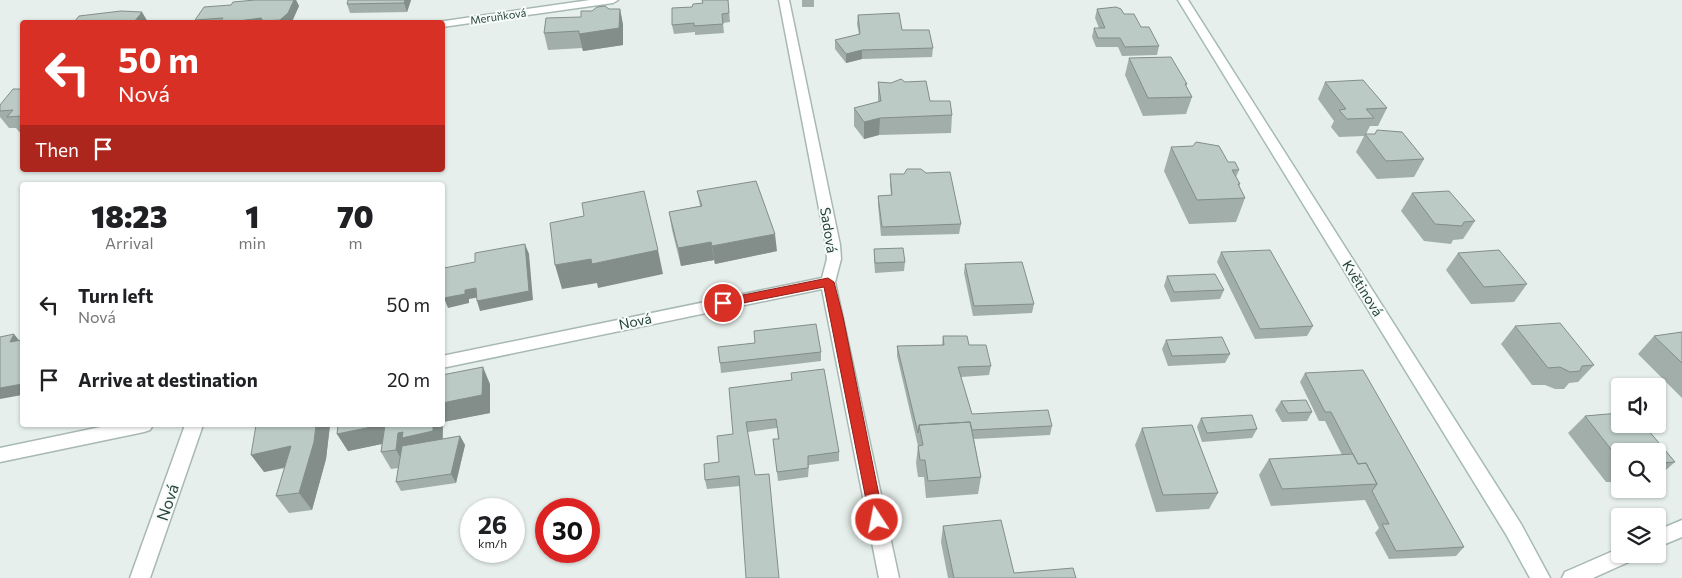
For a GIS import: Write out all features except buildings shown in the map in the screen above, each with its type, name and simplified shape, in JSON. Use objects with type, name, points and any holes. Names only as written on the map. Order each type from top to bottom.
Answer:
[{"type":"street","name":"Meruňková","points":[[445,24],[613,0]]},
{"type":"street","name":"Sadová","points":[[784,0],[833,245],[834,259],[828,282],[837,317],[889,578]]},
{"type":"street","name":"Květinová","points":[[1183,0],[1514,530],[1540,578]]},
{"type":"street","name":"Nová","points":[[445,361],[828,282]]},
{"type":"street","points":[[0,455],[134,427]]},
{"type":"street","name":"Nová","points":[[140,578],[193,427]]},
{"type":"street","points":[[1666,536],[1682,528]]},
{"type":"street","points":[[1572,578],[1611,561]]},
{"type":"route","points":[[723,303],[828,282],[837,317],[877,520]]}]
